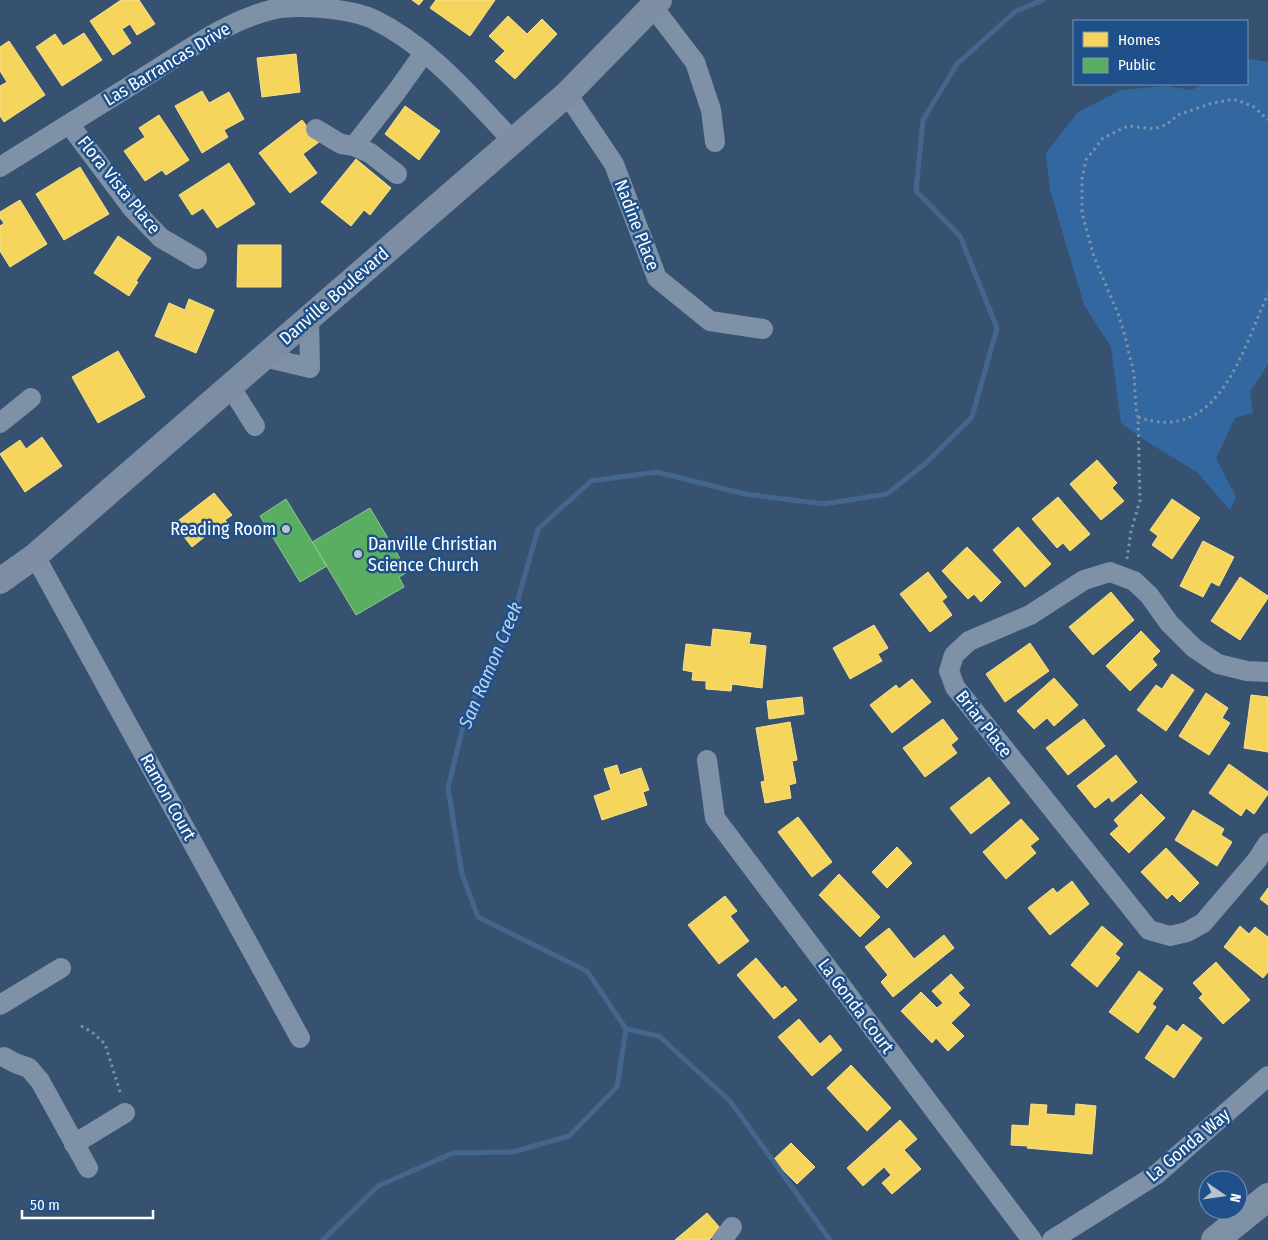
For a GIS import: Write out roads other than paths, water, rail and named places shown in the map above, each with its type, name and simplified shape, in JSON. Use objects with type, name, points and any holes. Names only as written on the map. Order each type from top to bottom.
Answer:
[{"type":"highway","points":[[1215,1240],[1268,1197]]},
{"type":"main road","name":"Danville Boulevard","points":[[0,580],[35,556],[567,94],[656,3]]},
{"type":"street","points":[[656,3],[694,62],[711,110],[715,142]]},
{"type":"street","name":"Las Barrancas Drive","points":[[0,167],[226,27],[276,9],[316,8],[348,12],[371,18],[436,61],[512,140]]},
{"type":"street","points":[[354,146],[424,53]]},
{"type":"street","name":"Nadine Place","points":[[567,94],[614,164],[657,278],[710,321],[763,329]]},
{"type":"street","name":"Flora Vista Place","points":[[69,124],[132,208],[161,238],[197,259]]},
{"type":"street","points":[[316,129],[341,144],[354,146],[370,153],[397,174]]},
{"type":"street","points":[[264,357],[310,368],[309,318]]},
{"type":"street","points":[[230,386],[255,426]]},
{"type":"street","points":[[0,423],[31,398]]},
{"type":"street","name":"Ramon Court","points":[[35,556],[300,1038]]},
{"type":"street","name":"Briar Place","points":[[1268,672],[1247,671],[1218,664],[1194,648],[1169,623],[1149,595],[1134,581],[1110,572],[1084,580],[1030,615],[969,641],[954,655],[949,671],[955,687],[1149,930],[1170,936],[1187,932],[1203,923],[1257,860],[1268,843]]},
{"type":"street","name":"La Gonda Court","points":[[707,760],[715,818],[1032,1240]]},
{"type":"street","points":[[0,1005],[61,968]]},
{"type":"street","points":[[1,1055],[14,1063],[29,1068],[40,1081],[88,1168]]},
{"type":"street","name":"La Gonda Way","points":[[1052,1240],[1158,1174],[1268,1076]]},
{"type":"street","points":[[74,1144],[125,1113]]},
{"type":"waterway","name":"San Ramon Creek","points":[[323,1240],[378,1186],[453,1153],[513,1152],[569,1136],[617,1087],[626,1029],[587,971],[478,917],[462,874],[448,788],[466,714],[510,628],[538,529],[591,481],[657,472],[745,494],[824,504],[887,494],[927,462],[972,417],[997,328],[960,236],[916,191],[923,120],[957,64],[1016,11],[1043,0]]},
{"type":"waterway","points":[[626,1029],[659,1036],[730,1101],[830,1240]]},
{"type":"place","name":"Reading Room","points":[[286,529]]},
{"type":"place","name":"Danville Christian Science Church","points":[[358,554]]}]
